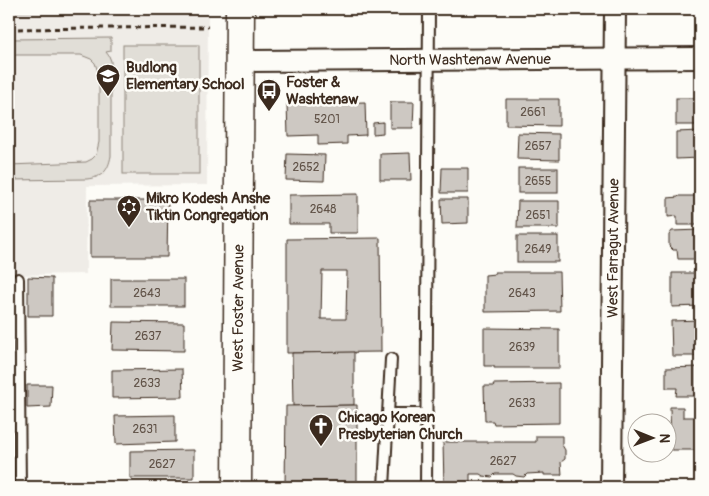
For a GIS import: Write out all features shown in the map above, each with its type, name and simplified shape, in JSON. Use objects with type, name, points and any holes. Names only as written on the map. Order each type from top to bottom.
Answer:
[{"type":"main road","name":"West Foster Avenue","points":[[237,487],[240,9]]},
{"type":"street","name":"West Farragut Avenue","points":[[610,487],[615,9]]},
{"type":"street","name":"North Washtenaw Avenue","points":[[239,61],[700,58]]},
{"type":"lane","points":[[426,487],[429,9]]},
{"type":"lane","points":[[18,279],[20,487]]},
{"type":"lane","points":[[384,487],[391,359]]},
{"type":"lane","points":[[388,414],[427,414]]},
{"type":"path","points":[[9,29],[208,27]]},
{"type":"shaded area","name":"Budlong Elementary School","points":[[9,9],[208,9],[207,185],[87,186],[86,274],[9,275]]},
{"type":"shaded area","points":[[111,38],[111,51],[106,52],[111,61],[111,156],[104,172],[97,177],[87,179],[9,180],[9,165],[86,162],[96,155],[99,142],[99,75],[95,63],[81,55],[9,55],[9,39]]},
{"type":"shaded area","points":[[123,45],[199,45],[199,174],[123,174]]},
{"type":"building","points":[[9,9],[148,9],[148,10],[9,11]]},
{"type":"building","points":[[667,9],[700,9],[700,14],[667,14]]},
{"type":"building","points":[[319,98],[332,98],[332,103],[365,102],[366,135],[347,136],[347,144],[318,145],[318,135],[288,136],[287,104],[319,103]]},
{"type":"building","points":[[676,98],[700,98],[700,125],[676,125]]},
{"type":"building","points":[[506,99],[559,99],[559,126],[506,125]]},
{"type":"building","points":[[390,102],[414,102],[413,128],[390,128]]},
{"type":"building","points":[[383,122],[383,133],[373,134],[373,123]]},
{"type":"building","points":[[700,131],[700,158],[676,159],[676,132]]},
{"type":"building","points":[[518,133],[559,134],[559,160],[517,159]]},
{"type":"building","points":[[410,153],[411,180],[380,180],[380,154]]},
{"type":"building","points":[[287,154],[325,155],[324,181],[286,180]]},
{"type":"building","points":[[442,168],[468,168],[468,193],[441,193]]},
{"type":"building","points":[[518,168],[558,168],[558,193],[518,193]]},
{"type":"building","points":[[358,194],[358,233],[329,233],[329,224],[289,224],[289,195]]},
{"type":"building","points":[[700,196],[700,225],[677,225],[677,216],[668,217],[668,198]]},
{"type":"building","points":[[441,199],[468,199],[468,223],[442,224]]},
{"type":"building","name":"Mikro Kodesh Anshe Tiktin Congregation","points":[[90,200],[168,200],[167,257],[90,257]]},
{"type":"building","points":[[518,201],[559,201],[559,228],[517,228]]},
{"type":"building","points":[[700,230],[700,259],[678,259],[677,250],[673,250],[669,246],[669,235],[672,231]]},
{"type":"building","points":[[517,236],[558,236],[558,262],[517,262]]},
{"type":"building","points":[[380,238],[381,352],[287,353],[287,239]],"holes":[[[322,271],[347,271],[346,319],[321,319]]]},
{"type":"building","points":[[495,272],[559,272],[560,311],[485,312],[485,275],[495,274]]},
{"type":"building","points":[[672,273],[700,273],[700,306],[672,307]]},
{"type":"building","points":[[28,277],[52,278],[52,316],[28,316]]},
{"type":"building","points":[[111,279],[184,279],[184,306],[111,306]]},
{"type":"building","points":[[700,320],[700,356],[672,356],[671,321]]},
{"type":"building","points":[[113,322],[184,323],[184,351],[112,350]]},
{"type":"building","points":[[484,328],[559,329],[559,368],[494,368],[494,366],[484,366]]},
{"type":"building","points":[[354,352],[354,405],[293,406],[292,353]]},
{"type":"building","points":[[700,367],[700,396],[676,396],[677,388],[666,388],[666,368]]},
{"type":"building","points":[[182,369],[183,397],[112,398],[112,370]]},
{"type":"building","points":[[559,383],[559,423],[494,424],[493,421],[485,421],[484,386],[494,386],[493,384]]},
{"type":"building","points":[[27,385],[52,385],[51,407],[27,408]]},
{"type":"building","name":"Chicago Korean Presbyterian Church","points":[[357,405],[357,487],[285,487],[286,406]]},
{"type":"building","points":[[670,407],[683,407],[683,417],[697,417],[698,409],[700,409],[700,450],[676,450],[676,414],[670,414]]},
{"type":"building","points":[[175,415],[175,442],[116,444],[115,416]]},
{"type":"building","points":[[536,436],[562,436],[565,459],[561,462],[562,475],[544,475],[544,473],[527,474],[524,477],[513,474],[495,474],[492,477],[470,474],[470,487],[444,487],[443,442],[536,442]]},
{"type":"building","points":[[194,450],[194,478],[130,478],[130,451]]},
{"type":"building","points":[[119,484],[184,485],[184,487],[119,487]]},
{"type":"building","points":[[57,486],[57,487],[29,487]]},
{"type":"building","points":[[700,486],[700,487],[669,487]]},
{"type":"place","name":"Budlong Elementary School","points":[[108,97]]},
{"type":"place","name":"Foster & Washtenaw","points":[[269,112]]},
{"type":"place","name":"Mikro Kodesh Anshe Tiktin Congregation","points":[[129,228]]},
{"type":"place","name":"Chicago Korean Presbyterian Church","points":[[321,447]]}]
